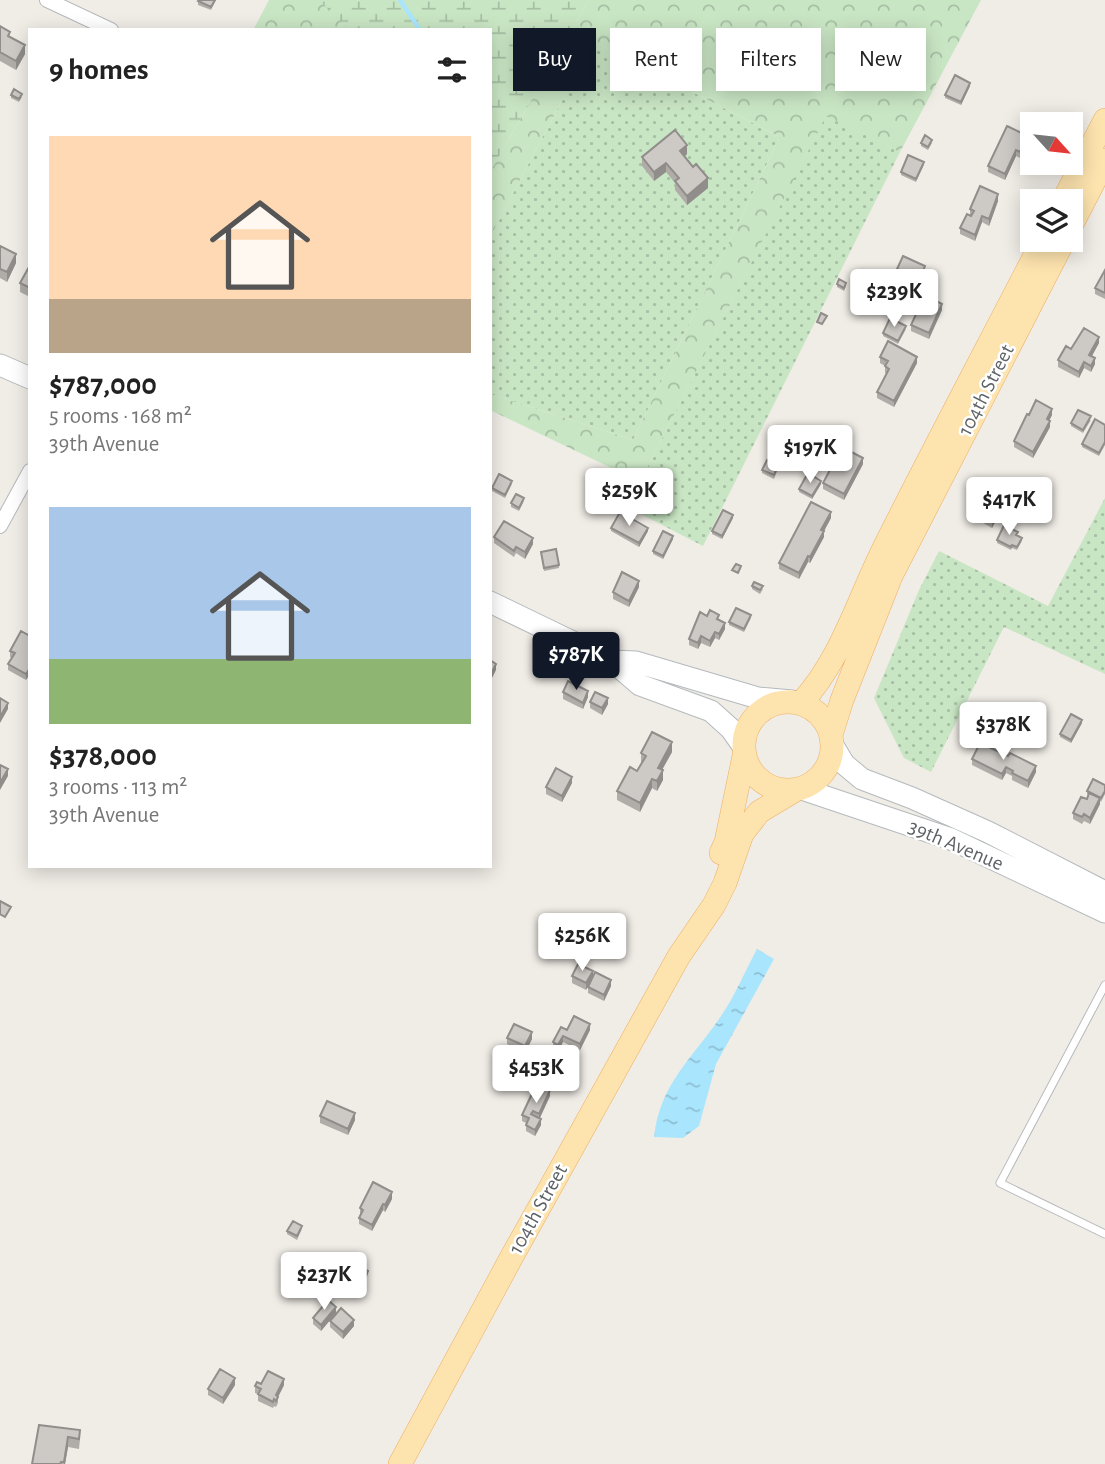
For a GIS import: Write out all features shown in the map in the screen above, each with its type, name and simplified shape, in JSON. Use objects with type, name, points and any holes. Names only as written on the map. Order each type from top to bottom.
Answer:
[{"type":"main road","points":[[1069,189],[1105,120]]},
{"type":"main road","points":[[1083,203],[1105,160]]},
{"type":"main road","name":"104th Street","points":[[796,702],[813,691],[831,663],[884,546],[1037,252]]},
{"type":"main road","name":"104th Street","points":[[832,739],[842,700],[891,576],[1058,252]]},
{"type":"main road","points":[[0,365],[28,377]]},
{"type":"main road","points":[[492,603],[612,661],[640,685],[711,711],[731,729],[744,751],[749,768],[757,779],[768,786],[780,790],[798,790],[815,782],[825,771],[831,758],[832,739],[825,721],[814,710],[796,702],[758,698],[636,662],[612,661]]},
{"type":"main road","points":[[744,751],[746,732],[763,709],[777,703],[796,702]]},
{"type":"main road","name":"39th Avenue","points":[[832,739],[844,764],[862,779],[988,832],[1105,892]]},
{"type":"main road","name":"104th Street","points":[[679,956],[726,842],[744,751]]},
{"type":"main road","name":"104th Street","points":[[400,1464],[510,1259],[679,956],[714,905],[742,834],[759,812],[798,790]]},
{"type":"main road","name":"39th Avenue","points":[[798,790],[915,825],[1105,912]]},
{"type":"main road","points":[[979,852],[988,832]]},
{"type":"street","points":[[47,0],[107,28]]},
{"type":"street","points":[[0,526],[28,475]]},
{"type":"lane","points":[[1105,985],[1000,1184],[1105,1234]]},
{"type":"green space","points":[[269,0],[431,0],[442,28],[254,28]]},
{"type":"green space","points":[[319,0],[589,0],[573,28],[513,28],[513,91],[537,91],[492,169],[492,28],[348,28]]},
{"type":"green space","points":[[589,0],[981,0],[900,152],[826,116],[627,507],[613,500],[624,474],[492,411],[492,395],[633,440],[780,137],[690,91],[702,91],[702,28],[610,28],[610,50],[596,43],[596,28],[573,28]]},
{"type":"green space","points":[[596,43],[610,50],[610,91],[690,91],[780,137],[633,440],[492,395],[492,233],[567,91],[596,91]]},
{"type":"green space","points":[[537,91],[567,91],[492,233],[492,169]]},
{"type":"green space","points":[[826,115],[900,152],[703,546],[627,507]]},
{"type":"green space","points":[[1105,498],[1105,674],[1004,627],[931,772],[904,758],[874,698],[919,590],[939,551],[1048,606]]},
{"type":"water","points":[[757,949],[774,959],[716,1064],[699,1126],[683,1138],[654,1137],[657,1118],[670,1086],[726,1008]]},
{"type":"building","points":[[199,0],[215,0],[211,7]]},
{"type":"building","points":[[0,26],[10,32],[8,36],[25,45],[16,61],[0,52]]},
{"type":"building","points":[[955,75],[970,83],[961,102],[945,95]]},
{"type":"building","points":[[14,89],[22,94],[19,99],[11,95]]},
{"type":"building","points":[[1007,126],[1020,132],[1020,152],[1016,150],[1005,174],[988,166]]},
{"type":"building","points":[[675,130],[687,145],[680,151],[693,167],[696,164],[708,178],[687,196],[675,181],[679,178],[666,163],[654,172],[642,157]]},
{"type":"building","points":[[925,135],[932,140],[928,147],[921,143]]},
{"type":"building","points":[[908,155],[924,162],[916,179],[901,172]]},
{"type":"building","points":[[980,186],[998,194],[989,219],[982,216],[975,235],[960,228],[967,214],[971,216],[974,211],[970,209]]},
{"type":"building","points":[[0,246],[16,254],[7,272],[0,269]]},
{"type":"building","points":[[903,256],[925,266],[919,280],[897,269]]},
{"type":"building","points":[[28,269],[28,287],[20,283]]},
{"type":"building","points":[[1105,270],[1105,293],[1095,288]]},
{"type":"building","points":[[839,279],[846,283],[844,288],[837,284]]},
{"type":"building","points":[[925,295],[942,304],[929,333],[911,325]]},
{"type":"building","points":[[821,313],[827,316],[822,324],[817,322]]},
{"type":"building","points":[[890,318],[906,326],[898,341],[883,333]]},
{"type":"building","points":[[1084,328],[1099,337],[1089,355],[1095,358],[1091,366],[1084,362],[1079,372],[1058,360],[1066,346],[1071,349]]},
{"type":"building","points":[[888,341],[917,357],[894,401],[877,392],[889,369],[885,366],[888,361],[880,357]]},
{"type":"building","points":[[1036,400],[1052,409],[1047,419],[1050,421],[1033,452],[1014,441]]},
{"type":"building","points":[[1078,410],[1091,416],[1083,430],[1071,423]]},
{"type":"building","points":[[1095,419],[1105,425],[1105,442],[1099,453],[1082,444]]},
{"type":"building","points":[[842,447],[863,458],[844,494],[823,483]]},
{"type":"building","points":[[767,460],[778,465],[774,475],[762,470]]},
{"type":"building","points":[[808,473],[821,481],[812,496],[799,489]]},
{"type":"building","points":[[499,474],[512,481],[505,495],[492,488]]},
{"type":"building","points":[[989,487],[1006,496],[992,522],[976,513]]},
{"type":"building","points":[[516,494],[524,498],[519,508],[511,503]]},
{"type":"building","points":[[811,502],[831,512],[821,530],[824,531],[799,573],[779,563]]},
{"type":"building","points":[[723,510],[733,515],[722,536],[712,531]]},
{"type":"building","points":[[620,512],[648,528],[639,543],[611,528]]},
{"type":"building","points":[[504,521],[533,538],[525,552],[516,547],[514,551],[494,537]]},
{"type":"building","points":[[1004,525],[1018,532],[1016,535],[1022,538],[1017,547],[997,540]]},
{"type":"building","points":[[663,531],[673,536],[663,556],[653,551]]},
{"type":"building","points":[[556,549],[559,565],[544,568],[541,552]]},
{"type":"building","points":[[736,564],[741,566],[738,573],[732,570]]},
{"type":"building","points":[[622,572],[639,581],[629,601],[613,592]]},
{"type":"building","points":[[754,582],[763,586],[760,590],[752,586]]},
{"type":"building","points":[[736,608],[751,615],[744,629],[729,622]]},
{"type":"building","points":[[710,610],[719,615],[717,619],[725,623],[719,634],[715,632],[710,641],[701,636],[698,643],[689,639],[700,612],[707,616]]},
{"type":"building","points":[[21,631],[28,635],[26,674],[8,664],[15,653],[10,651]]},
{"type":"building","points":[[568,681],[588,691],[583,703],[563,692]]},
{"type":"building","points":[[595,692],[608,698],[602,708],[590,702]]},
{"type":"building","points":[[0,698],[8,703],[0,717]]},
{"type":"building","points":[[1071,714],[1082,720],[1071,740],[1060,734]]},
{"type":"building","points":[[652,732],[672,742],[658,768],[663,770],[657,781],[652,779],[640,803],[617,791],[630,767],[637,771],[646,756],[641,753]]},
{"type":"building","points":[[980,743],[1008,756],[1010,753],[1036,766],[1028,781],[1006,767],[1002,774],[972,759]]},
{"type":"building","points":[[0,765],[8,769],[0,783]]},
{"type":"building","points":[[556,768],[572,777],[562,796],[546,787]]},
{"type":"building","points":[[1093,779],[1105,785],[1101,798],[1087,791]]},
{"type":"building","points":[[1089,793],[1100,798],[1090,818],[1084,814],[1082,817],[1073,813],[1081,797],[1087,799]]},
{"type":"building","points":[[0,901],[11,907],[5,917],[0,914]]},
{"type":"building","points":[[578,964],[593,971],[586,983],[572,976]]},
{"type":"building","points":[[595,972],[611,980],[604,995],[588,987]]},
{"type":"building","points":[[574,1016],[590,1024],[580,1044],[563,1036],[558,1045],[553,1042],[561,1027],[567,1030]]},
{"type":"building","points":[[514,1024],[532,1032],[525,1046],[507,1038]]},
{"type":"building","points":[[537,1083],[550,1090],[539,1114],[533,1111],[531,1114],[541,1119],[535,1130],[526,1125],[529,1118],[522,1115]]},
{"type":"building","points":[[327,1101],[355,1113],[348,1129],[320,1116]]},
{"type":"building","points":[[373,1182],[392,1192],[372,1225],[359,1218],[363,1210],[360,1208]]},
{"type":"building","points":[[293,1221],[302,1226],[297,1236],[287,1231]]},
{"type":"building","points":[[358,1266],[368,1271],[362,1285],[352,1280]]},
{"type":"building","points":[[328,1300],[336,1307],[321,1325],[313,1318]]},
{"type":"building","points":[[341,1308],[354,1320],[343,1332],[330,1321]]},
{"type":"building","points":[[220,1369],[235,1378],[223,1398],[208,1389]]},
{"type":"building","points":[[268,1371],[284,1379],[276,1395],[278,1397],[273,1402],[258,1394],[261,1389],[255,1386],[257,1382],[261,1384]]},
{"type":"building","points":[[39,1425],[80,1430],[79,1439],[68,1437],[64,1462],[32,1464]]},
{"type":"waterway","points":[[400,0],[419,28]]}]
